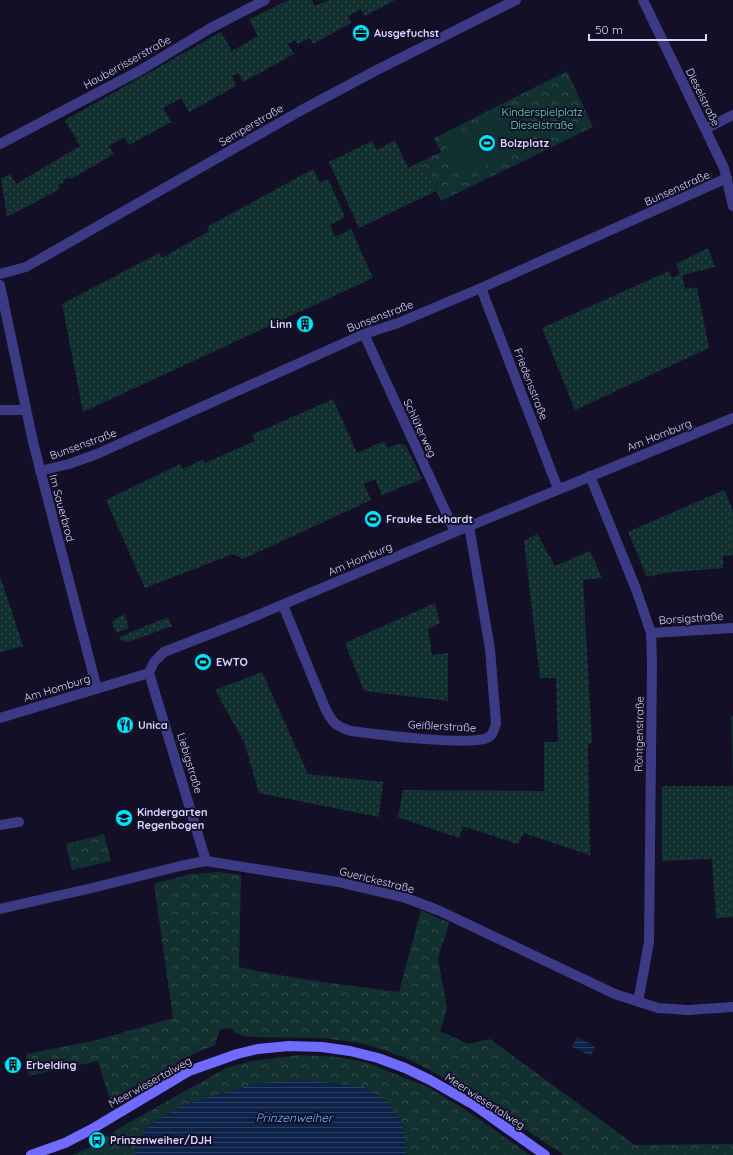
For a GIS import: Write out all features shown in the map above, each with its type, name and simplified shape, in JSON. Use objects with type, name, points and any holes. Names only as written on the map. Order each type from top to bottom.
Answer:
[{"type":"main road","name":"Meerwiesertalweg","points":[[31,1155],[65,1143],[92,1129],[189,1071],[237,1054],[258,1049],[289,1046],[322,1047],[350,1051],[378,1058],[405,1068],[430,1080],[474,1105],[545,1155]]},
{"type":"street","name":"Hauberrisserstraße","points":[[0,144],[139,71],[209,29],[265,0]]},
{"type":"street","name":"Semperstraße","points":[[0,274],[26,267],[300,111],[373,72],[516,0]]},
{"type":"street","name":"Dieselstraße","points":[[642,0],[724,168],[733,206]]},
{"type":"street","points":[[705,129],[733,116]]},
{"type":"street","name":"Bunsenstraße","points":[[40,471],[69,464],[97,454],[364,334],[398,323],[481,288],[727,178]]},
{"type":"street","name":"Im Sauerbrod","points":[[0,285],[25,410],[98,688]]},
{"type":"street","name":"Friedensstraße","points":[[481,288],[558,489]]},
{"type":"street","name":"Schlüterweg","points":[[364,334],[455,532]]},
{"type":"street","points":[[0,410],[25,410]]},
{"type":"street","name":"Am Homburg","points":[[0,718],[149,673],[154,662],[164,652],[226,629],[469,526],[733,418]]},
{"type":"street","name":"Röntgenstraße","points":[[590,476],[636,589],[651,633],[649,942],[638,1002]]},
{"type":"street","name":"Geißlerstraße","points":[[283,605],[331,721],[340,728],[358,732],[460,741],[482,740],[489,737],[493,733],[496,724],[490,657],[469,526]]},
{"type":"street","name":"Borsigstraße","points":[[651,633],[733,628]]},
{"type":"street","name":"Liebigstraße","points":[[149,673],[206,860]]},
{"type":"street","points":[[0,825],[19,822]]},
{"type":"street","name":"Guerickestraße","points":[[0,909],[206,860],[338,882],[406,898],[440,911],[615,994],[638,1002],[668,1010],[733,1007]]},
{"type":"green space","points":[[289,0],[312,0],[315,6],[329,0],[395,0],[365,16],[361,9],[348,16],[351,23],[313,44],[310,38],[298,44],[295,40],[288,44],[294,54],[243,82],[238,73],[232,76],[236,86],[189,112],[181,98],[163,108],[171,122],[129,145],[124,137],[109,146],[114,154],[71,179],[69,177],[63,180],[64,182],[58,185],[60,189],[7,217],[1,179],[10,174],[16,184],[80,146],[65,120],[221,32],[232,51],[258,36],[249,19]]},
{"type":"green space","name":"Kinderspielplatz Dieselstraße","points":[[567,71],[593,127],[441,201],[422,161],[441,152],[434,138]]},
{"type":"green space","name":"Bolzplatz","points":[[513,107],[531,145],[462,178],[443,140]]},
{"type":"green space","points":[[395,140],[408,168],[422,161],[436,191],[359,228],[329,162],[372,141],[377,150]]},
{"type":"green space","points":[[313,169],[320,183],[328,179],[345,217],[330,225],[335,237],[351,229],[373,278],[83,412],[62,304],[159,253],[162,258],[209,231],[207,227]]},
{"type":"green space","points":[[708,248],[715,267],[682,275],[685,289],[697,287],[709,348],[575,410],[542,328],[669,271],[672,278],[680,273],[676,264]]},
{"type":"green space","points":[[333,399],[357,453],[384,441],[388,448],[400,443],[406,446],[422,479],[382,495],[375,479],[364,484],[371,500],[243,559],[233,554],[145,588],[106,500],[180,464],[183,469],[203,459],[205,463],[255,441],[252,435]]},
{"type":"green space","points":[[724,490],[733,510],[733,555],[723,556],[723,568],[664,573],[647,577],[628,532]]},
{"type":"green space","points":[[537,534],[555,566],[590,551],[602,578],[583,580],[592,742],[588,744],[590,855],[524,833],[518,844],[463,826],[459,838],[398,817],[403,790],[544,791],[544,742],[558,742],[556,678],[540,678],[524,541]]},
{"type":"green space","points":[[0,576],[23,646],[0,652]]},
{"type":"green space","points":[[435,603],[440,623],[428,629],[432,655],[448,653],[448,701],[364,691],[345,643]]},
{"type":"green space","points":[[124,614],[129,628],[117,633],[112,622]]},
{"type":"green space","points":[[168,617],[172,626],[128,642],[121,640],[119,637]]},
{"type":"green space","points":[[262,672],[308,774],[383,782],[379,817],[259,793],[244,742],[215,690]]},
{"type":"green space","points":[[731,716],[733,716],[733,776]]},
{"type":"green space","points":[[662,786],[733,786],[733,917],[716,918],[712,859],[662,861]]},
{"type":"green space","points":[[104,834],[111,861],[72,870],[66,844]]},
{"type":"green space","points":[[219,872],[241,875],[239,967],[299,978],[399,992],[421,910],[449,923],[438,958],[447,1009],[440,1031],[468,1044],[490,1039],[635,1145],[733,1144],[733,1155],[564,1155],[478,1098],[408,1059],[359,1043],[322,1038],[254,1037],[244,1036],[233,1031],[231,1028],[220,1029],[215,1045],[180,1060],[180,1063],[110,1100],[98,1061],[30,1076],[28,1074],[26,1054],[93,1041],[173,1018],[154,884],[190,874]]},
{"type":"green space","points":[[298,1055],[339,1057],[368,1063],[428,1087],[469,1112],[530,1155],[72,1155],[86,1149],[128,1123],[226,1068],[252,1061]]},
{"type":"water","points":[[577,1037],[595,1046],[591,1056],[572,1047]]},
{"type":"water","name":"Prinzenweiher","points":[[287,1081],[311,1081],[364,1087],[386,1100],[401,1121],[406,1146],[406,1155],[134,1155],[142,1133],[156,1121],[181,1106],[255,1084]]},
{"type":"place","name":"Ausgefuchst","points":[[361,33]]},
{"type":"place","name":"Bolzplatz","points":[[487,143]]},
{"type":"place","name":"Linn","points":[[305,324]]},
{"type":"place","name":"Frauke Eckhardt","points":[[373,519]]},
{"type":"place","name":"EWTO","points":[[203,662]]},
{"type":"place","name":"Unica","points":[[125,725]]},
{"type":"place","name":"Kindergarten Regenbogen","points":[[124,818]]},
{"type":"place","name":"Erbelding","points":[[13,1065]]},
{"type":"place","name":"Prinzenweiher/DJH","points":[[97,1140]]}]
